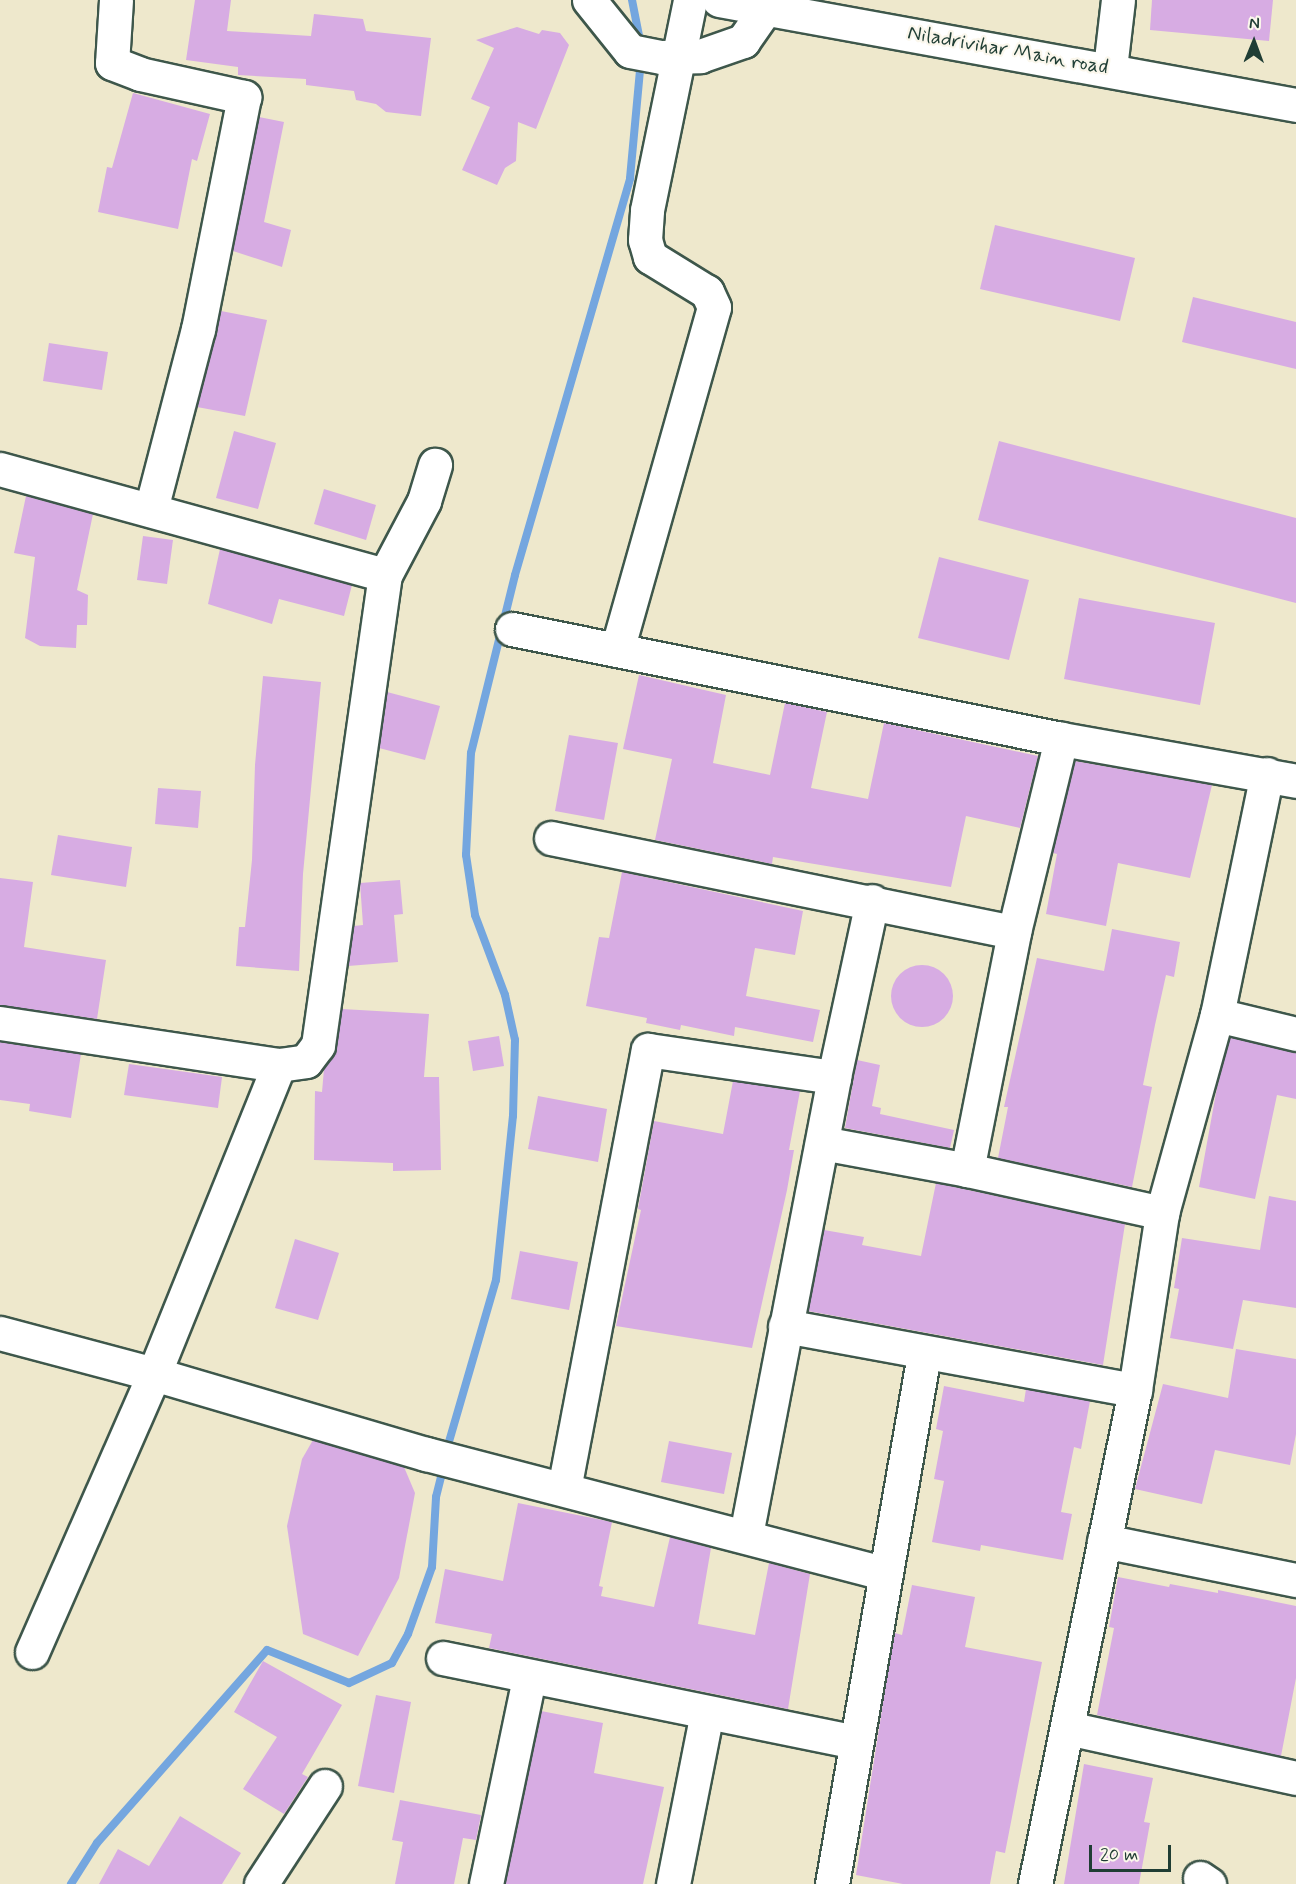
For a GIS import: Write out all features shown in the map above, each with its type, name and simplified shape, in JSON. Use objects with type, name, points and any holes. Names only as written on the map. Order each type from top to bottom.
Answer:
[{"type":"street","points":[[116,0],[112,63],[140,74],[244,97],[198,329],[151,510]]},
{"type":"street","points":[[590,0],[630,51],[679,56],[700,56],[743,41],[767,4]]},
{"type":"street","points":[[617,650],[714,308],[707,292],[650,257],[645,240],[647,210],[690,0]]},
{"type":"street","name":"Niladrivihar Main road","points":[[719,0],[767,4],[1296,101]]},
{"type":"street","points":[[1110,68],[1118,0]]},
{"type":"street","points":[[0,1023],[279,1065],[306,1061],[318,1045],[385,575],[424,501],[435,465]]},
{"type":"street","points":[[0,469],[385,575]]},
{"type":"street","points":[[512,629],[1061,739],[1282,777],[1162,1213],[1135,1390],[1035,1884]]},
{"type":"street","points":[[967,1170],[1014,932],[1061,739]]},
{"type":"street","points":[[551,838],[872,901],[1014,932]]},
{"type":"street","points":[[746,1535],[834,1077],[872,901]]},
{"type":"street","points":[[1217,1015],[1296,1034]]},
{"type":"street","points":[[564,1489],[648,1050],[834,1077]]},
{"type":"street","points":[[32,1652],[154,1374],[279,1065]]},
{"type":"street","points":[[822,1143],[967,1170],[1162,1213]]},
{"type":"street","points":[[785,1326],[924,1354],[1135,1390]]},
{"type":"street","points":[[0,1333],[154,1374],[426,1454],[746,1535],[886,1574]]},
{"type":"street","points":[[832,1884],[924,1354]]},
{"type":"street","points":[[1104,1541],[1296,1580]]},
{"type":"street","points":[[443,1658],[529,1678],[856,1742]]},
{"type":"street","points":[[486,1884],[529,1678]]},
{"type":"street","points":[[674,1884],[707,1713]]},
{"type":"street","points":[[1067,1728],[1296,1778]]},
{"type":"street","points":[[261,1884],[325,1786]]},
{"type":"building","points":[[195,0],[231,0],[227,31],[311,36],[314,14],[363,19],[366,31],[431,38],[421,116],[386,112],[376,104],[356,100],[354,91],[306,85],[306,79],[238,75],[238,67],[186,60]]},
{"type":"building","points":[[1152,0],[1273,0],[1269,41],[1150,30]]},
{"type":"building","points":[[517,27],[539,34],[542,30],[560,33],[569,45],[536,129],[518,122],[516,161],[505,168],[497,185],[462,170],[490,107],[471,99],[494,48],[476,40]]},
{"type":"building","points":[[133,93],[210,114],[197,161],[192,159],[178,229],[98,212],[107,167],[112,168]]},
{"type":"building","points":[[259,117],[284,122],[264,222],[291,230],[282,267],[233,251]]},
{"type":"building","points":[[995,225],[1135,258],[1120,321],[980,289]]},
{"type":"building","points":[[1193,297],[1296,322],[1296,369],[1182,342]]},
{"type":"building","points":[[221,311],[267,320],[245,416],[197,407]]},
{"type":"building","points":[[49,343],[108,352],[102,390],[43,381]]},
{"type":"building","points":[[234,431],[276,443],[258,509],[216,498]]},
{"type":"building","points":[[999,441],[1296,518],[1296,603],[978,520]]},
{"type":"building","points":[[324,489],[376,505],[366,540],[314,524]]},
{"type":"building","points":[[26,496],[93,514],[77,590],[88,595],[87,625],[77,625],[76,648],[40,646],[25,638],[35,557],[14,553]]},
{"type":"building","points":[[143,536],[173,540],[167,584],[137,580]]},
{"type":"building","points":[[220,549],[352,585],[344,616],[279,599],[272,624],[208,604]]},
{"type":"building","points":[[939,557],[1029,580],[1009,660],[918,638]]},
{"type":"building","points":[[1079,598],[1215,623],[1200,705],[1064,679]]},
{"type":"building","points":[[639,675],[726,695],[713,763],[770,775],[785,703],[827,712],[811,788],[868,799],[884,723],[1038,756],[1020,828],[966,816],[951,887],[773,857],[772,864],[655,840],[672,759],[623,749]]},
{"type":"building","points":[[263,676],[321,682],[303,874],[299,971],[236,966],[239,927],[245,927],[252,860],[255,765]]},
{"type":"building","points":[[387,692],[440,706],[425,760],[379,748]]},
{"type":"building","points":[[569,735],[618,743],[604,820],[555,811]]},
{"type":"building","points":[[1075,761],[1212,785],[1190,878],[1118,863],[1106,926],[1046,914],[1057,854],[1053,853]]},
{"type":"building","points":[[158,788],[201,791],[198,828],[155,824]]},
{"type":"building","points":[[58,835],[132,847],[126,887],[51,875]]},
{"type":"building","points":[[622,872],[803,911],[795,955],[755,948],[746,996],[820,1010],[813,1042],[735,1027],[734,1036],[681,1025],[680,1030],[646,1023],[647,1018],[586,1006],[599,937],[609,938]]},
{"type":"building","points":[[0,878],[33,882],[24,947],[106,960],[97,1019],[0,1005]]},
{"type":"building","points":[[400,880],[403,914],[394,915],[398,962],[348,966],[354,926],[363,925],[360,883]]},
{"type":"building","points":[[1112,929],[1180,942],[1174,977],[1166,975],[1143,1085],[1152,1087],[1132,1187],[998,1158],[1008,1107],[1004,1107],[1037,958],[1104,971]]},
{"type":"building","points":[[922,965],[939,970],[944,974],[948,979],[953,996],[948,1013],[944,1018],[939,1022],[922,1027],[905,1022],[900,1018],[896,1013],[891,996],[896,979],[900,974],[905,970]]},
{"type":"building","points":[[342,1009],[429,1014],[424,1077],[439,1077],[441,1170],[393,1171],[393,1163],[314,1160],[315,1091],[322,1092],[324,1069],[336,1048]]},
{"type":"building","points":[[499,1036],[504,1066],[473,1071],[468,1041]]},
{"type":"building","points":[[1230,1037],[1296,1052],[1296,1099],[1277,1095],[1255,1199],[1199,1187],[1218,1082]]},
{"type":"building","points":[[0,1042],[81,1054],[71,1118],[29,1111],[30,1104],[0,1100]]},
{"type":"building","points":[[857,1060],[880,1065],[872,1106],[881,1108],[880,1114],[954,1130],[950,1148],[845,1128]]},
{"type":"building","points":[[129,1064],[222,1077],[218,1108],[124,1095]]},
{"type":"building","points":[[733,1081],[800,1091],[789,1150],[794,1150],[787,1190],[752,1348],[616,1326],[641,1210],[638,1209],[654,1121],[723,1134]]},
{"type":"building","points":[[538,1096],[607,1109],[598,1162],[528,1149]]},
{"type":"building","points":[[936,1183],[1125,1224],[1103,1365],[808,1311],[824,1230],[864,1237],[862,1245],[921,1256]]},
{"type":"building","points":[[1269,1196],[1296,1201],[1296,1308],[1243,1300],[1233,1349],[1170,1338],[1179,1289],[1174,1288],[1182,1238],[1260,1250]]},
{"type":"building","points":[[295,1239],[339,1253],[318,1320],[275,1308]]},
{"type":"building","points":[[520,1251],[578,1262],[569,1310],[511,1299]]},
{"type":"building","points":[[1236,1349],[1296,1359],[1296,1434],[1290,1465],[1215,1450],[1202,1504],[1135,1489],[1163,1384],[1228,1398]]},
{"type":"building","points":[[944,1386],[1024,1402],[1026,1389],[1090,1401],[1081,1449],[1074,1447],[1061,1512],[1072,1514],[1063,1560],[981,1545],[980,1551],[932,1542],[944,1481],[934,1479],[943,1431],[936,1429]]},
{"type":"building","points":[[313,1440],[404,1467],[415,1493],[399,1578],[358,1656],[303,1634],[287,1526],[302,1459]]},
{"type":"building","points":[[669,1441],[732,1453],[724,1494],[661,1482]]},
{"type":"building","points":[[518,1503],[612,1522],[599,1586],[603,1587],[601,1596],[654,1607],[670,1537],[711,1548],[698,1624],[755,1635],[769,1563],[810,1574],[788,1709],[489,1648],[492,1634],[435,1623],[445,1569],[503,1581]]},
{"type":"building","points":[[1118,1577],[1169,1587],[1170,1584],[1218,1593],[1218,1590],[1296,1606],[1296,1678],[1281,1756],[1097,1715],[1114,1628],[1109,1627]]},
{"type":"building","points":[[912,1585],[975,1597],[965,1647],[1042,1662],[1005,1853],[996,1851],[990,1884],[903,1884],[856,1875],[892,1646],[895,1633],[902,1635]]},
{"type":"building","points":[[263,1661],[342,1705],[302,1774],[308,1777],[284,1814],[243,1789],[277,1737],[234,1712]]},
{"type":"building","points":[[376,1695],[411,1702],[394,1793],[358,1786]]},
{"type":"building","points":[[541,1711],[603,1723],[594,1773],[664,1787],[643,1884],[505,1884]]},
{"type":"building","points":[[1084,1764],[1153,1778],[1144,1822],[1150,1823],[1139,1884],[1064,1884]]},
{"type":"building","points":[[400,1800],[481,1815],[476,1840],[463,1838],[454,1884],[395,1884],[403,1842],[392,1840]]},
{"type":"building","points":[[180,1816],[241,1853],[222,1884],[99,1884],[118,1849],[149,1866]]},
{"type":"waterway","points":[[632,0],[641,46]]},
{"type":"waterway","points":[[446,1452],[496,1280],[513,1116],[515,1040],[505,995],[475,915],[466,855],[471,753],[515,575],[630,178],[641,59]]},
{"type":"waterway","points":[[71,1884],[97,1843],[267,1650],[349,1683],[392,1663],[408,1634],[432,1567],[436,1497],[444,1464]]}]
